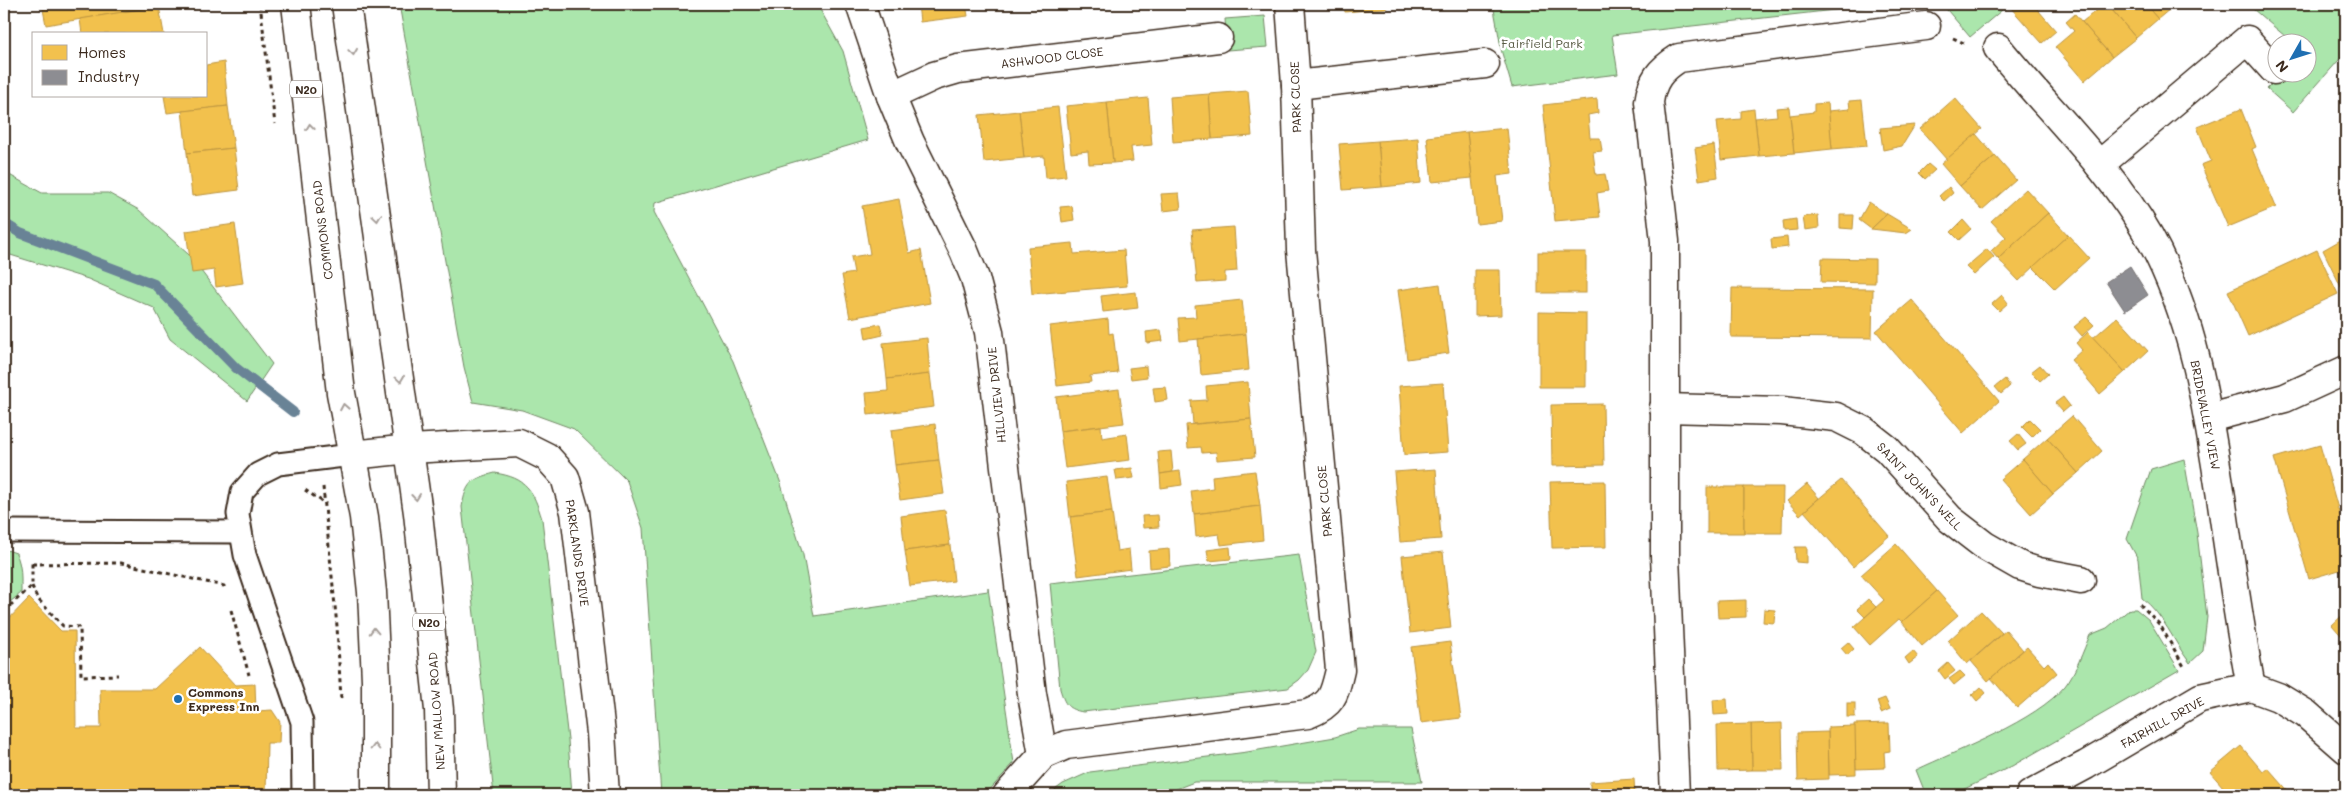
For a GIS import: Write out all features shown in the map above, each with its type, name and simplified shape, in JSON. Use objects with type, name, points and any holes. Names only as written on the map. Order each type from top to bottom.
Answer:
[{"type":"main road","name":"COMMONS ROAD","points":[[296,4],[341,393],[352,455]]},
{"type":"main road","name":"N20","points":[[346,4],[410,449]]},
{"type":"main road","name":"HILLVIEW DRIVE","points":[[860,4],[910,142],[964,251],[975,278],[988,332],[1032,694],[1043,755]]},
{"type":"main road","name":"PARK CLOSE","points":[[1043,755],[1066,745],[1308,714],[1324,708],[1334,696],[1340,670],[1301,250],[1296,85],[1290,4]]},
{"type":"main road","points":[[1675,795],[1665,556],[1665,241],[1649,102],[1652,86],[1657,75],[1679,58],[1926,26]]},
{"type":"main road","name":"ASHWOOD CLOSE","points":[[892,96],[934,76],[958,69],[1218,38]]},
{"type":"main road","points":[[2099,165],[2247,40],[2268,63]]},
{"type":"main road","name":"BRIDEVALLEY VIEW","points":[[1998,48],[2125,198],[2148,235],[2168,273],[2184,313],[2209,418],[2251,687]]},
{"type":"main road","points":[[1296,85],[1485,64]]},
{"type":"main road","points":[[2209,418],[2285,398],[2346,370]]},
{"type":"main road","name":"SAINT JOHN'S WELL","points":[[1664,408],[1782,412],[1836,417],[1864,431],[1887,448],[1945,514],[1985,546],[2020,566],[2039,572],[2082,580]]},
{"type":"main road","name":"PARKLANDS DRIVE","points":[[352,455],[410,449],[519,443],[546,457],[565,477],[576,522],[601,733],[605,795]]},
{"type":"main road","name":"NEW MALLOW ROAD","points":[[410,449],[438,710],[441,795]]},
{"type":"main road","name":"N20","points":[[352,455],[364,517],[372,592],[376,680],[376,795]]},
{"type":"main road","points":[[2251,687],[2278,697],[2306,714],[2346,749]]},
{"type":"main road","name":"FAIRHILL DRIVE","points":[[2030,795],[2086,766],[2200,698],[2251,687]]},
{"type":"main road","points":[[1007,795],[1043,755]]},
{"type":"lane","points":[[303,795],[302,722],[245,555],[238,514],[242,492],[258,474],[278,464],[352,455]]},
{"type":"lane","points":[[4,531],[240,532]]},
{"type":"path","points":[[1544,4],[1550,8],[1557,8],[1590,4]]},
{"type":"path","points":[[1926,26],[1971,47],[1998,48]]},
{"type":"path","points":[[303,489],[326,504]]},
{"type":"path","points":[[31,531],[32,586],[38,598],[63,626],[80,627],[81,676],[118,675]]},
{"type":"path","points":[[32,564],[121,563],[224,586],[226,594]]},
{"type":"path","points":[[4,611],[32,586]]},
{"type":"path","points":[[229,603],[249,675]]},
{"type":"path","points":[[2140,604],[2160,625],[2185,668]]},
{"type":"green space","points":[[399,4],[817,4],[843,51],[868,140],[655,203],[654,212],[733,361],[780,481],[803,555],[814,616],[988,591],[988,588],[1014,763],[985,795],[661,795],[643,528],[627,481],[574,429],[522,410],[473,402],[464,367]]},
{"type":"green space","name":"Fairfield Park","points":[[1493,4],[1888,4],[1612,35],[1618,74],[1512,87],[1502,53]]},
{"type":"green space","points":[[1942,4],[2009,4],[1970,37]]},
{"type":"green space","points":[[2247,4],[2346,4],[2346,52],[2293,112],[2267,89],[2274,82],[2318,82],[2318,32],[2280,32]]},
{"type":"green space","points":[[1265,16],[1268,47],[1227,50],[1225,19]]},
{"type":"green space","points":[[4,172],[42,193],[108,193],[139,210],[188,254],[272,364],[247,401],[170,339],[154,308],[88,279],[4,253]]},
{"type":"green space","points":[[2184,459],[2197,533],[2207,617],[2203,651],[2190,663],[2162,620],[2142,598],[2138,559],[2127,539],[2151,469]]},
{"type":"green space","points":[[495,473],[515,478],[522,482],[532,493],[542,519],[568,740],[572,795],[494,795],[462,507],[465,492],[471,483],[480,477]]},
{"type":"green space","points":[[4,549],[16,553],[18,558],[21,593],[4,607]]},
{"type":"green space","points":[[1299,555],[1316,652],[1308,670],[1288,688],[1083,712],[1070,708],[1065,703],[1060,689],[1050,583]]},
{"type":"green space","points":[[2130,609],[2136,609],[2149,620],[2179,670],[2012,766],[1952,795],[1926,795],[1916,770],[1995,734],[2016,723],[2052,699],[2065,686],[2073,674],[2090,635],[2107,628]]},
{"type":"green space","points":[[1359,729],[1411,729],[1422,782],[1194,782],[1161,795],[1048,795],[1063,784],[1090,772],[1247,752],[1335,737]]},
{"type":"building: Homes","points":[[42,4],[158,4],[159,6],[46,25]]},
{"type":"building: Homes","points":[[918,4],[966,4],[968,16],[920,22]]},
{"type":"building: Homes","points":[[1344,4],[1387,4],[1387,8],[1345,12]]},
{"type":"building: Homes","points":[[2014,4],[2033,4],[2056,31],[2042,43],[2010,7]]},
{"type":"building: Homes","points":[[2104,4],[2107,4],[2136,38],[2112,57],[2082,22]]},
{"type":"building: Homes","points":[[2107,4],[2145,4],[2158,19],[2136,38]]},
{"type":"building: Homes","points":[[2145,4],[2176,4],[2158,19]]},
{"type":"building: Homes","points":[[159,6],[164,32],[82,32],[80,19]]},
{"type":"building: Homes","points":[[2075,14],[2112,57],[2084,81],[2055,47],[2074,31],[2066,22]]},
{"type":"building: Homes","points":[[224,62],[228,106],[167,113],[164,98],[208,98],[208,65]]},
{"type":"building: Homes","points":[[1248,91],[1252,136],[1212,139],[1209,94]]},
{"type":"building: Homes","points":[[1209,94],[1212,139],[1173,142],[1170,97]]},
{"type":"building: Homes","points":[[1148,98],[1152,145],[1131,147],[1133,161],[1113,163],[1107,102]]},
{"type":"building: Homes","points":[[1955,98],[1982,129],[1947,160],[1920,129]]},
{"type":"building: Homes","points":[[1597,99],[1598,113],[1588,115],[1590,138],[1600,138],[1602,151],[1593,152],[1596,175],[1605,174],[1608,191],[1597,193],[1600,217],[1555,221],[1543,105]]},
{"type":"building: Homes","points":[[1862,100],[1867,146],[1832,149],[1828,111],[1850,109],[1849,101]]},
{"type":"building: Homes","points":[[1107,102],[1113,163],[1089,164],[1088,151],[1071,153],[1066,106]]},
{"type":"building: Homes","points":[[1828,103],[1832,149],[1794,153],[1790,115],[1814,112],[1814,104]]},
{"type":"building: Homes","points":[[228,106],[234,148],[187,153],[182,111]]},
{"type":"building: Homes","points":[[1058,107],[1066,176],[1046,178],[1044,156],[1024,158],[1019,111]]},
{"type":"building: Homes","points":[[1789,107],[1794,153],[1759,156],[1755,118],[1777,116],[1776,108]]},
{"type":"building: Homes","points":[[1754,109],[1759,156],[1721,160],[1717,121],[1741,119],[1741,111]]},
{"type":"building: Homes","points":[[2241,109],[2256,147],[2252,149],[2276,207],[2228,227],[2201,165],[2211,161],[2197,127]]},
{"type":"building: Homes","points":[[1019,111],[1024,158],[984,162],[979,115]]},
{"type":"building: Homes","points":[[1915,125],[1902,146],[1883,150],[1880,128]]},
{"type":"building: Homes","points":[[1507,128],[1512,174],[1497,176],[1502,221],[1477,224],[1467,132]]},
{"type":"building: Homes","points":[[1467,132],[1472,178],[1432,182],[1427,137]]},
{"type":"building: Homes","points":[[1976,134],[1995,156],[1960,186],[1941,164]]},
{"type":"building: Homes","points":[[1418,138],[1421,183],[1382,187],[1378,141]]},
{"type":"building: Homes","points":[[1378,141],[1382,187],[1343,190],[1339,144]]},
{"type":"building: Homes","points":[[1714,145],[1718,177],[1699,180],[1695,148]]},
{"type":"building: Homes","points":[[234,148],[239,190],[192,196],[187,153]]},
{"type":"building: Homes","points":[[1995,156],[2016,180],[1982,210],[1960,186]]},
{"type":"building: Homes","points":[[1928,164],[1935,170],[1925,179],[1919,173]]},
{"type":"building: Homes","points":[[1949,187],[1953,193],[1944,201],[1939,196]]},
{"type":"building: Homes","points":[[2026,189],[2048,213],[1998,259],[1991,251],[2006,237],[1991,221]]},
{"type":"building: Homes","points":[[1179,193],[1181,209],[1163,211],[1161,194]]},
{"type":"building: Homes","points":[[899,199],[909,253],[921,250],[930,303],[850,318],[842,275],[854,273],[851,257],[870,254],[862,206]]},
{"type":"building: Homes","points":[[1869,202],[1887,214],[1871,229],[1859,220]]},
{"type":"building: Homes","points":[[1072,206],[1074,220],[1062,222],[1060,207]]},
{"type":"building: Homes","points":[[2048,213],[2068,235],[2019,281],[1998,259]]},
{"type":"building: Homes","points":[[1887,214],[1912,229],[1906,233],[1871,229]]},
{"type":"building: Homes","points":[[1818,215],[1819,228],[1805,230],[1803,217]]},
{"type":"building: Homes","points":[[1840,215],[1854,215],[1853,229],[1840,228]]},
{"type":"building: Homes","points":[[1796,219],[1797,230],[1784,231],[1783,221]]},
{"type":"building: Homes","points":[[1963,220],[1971,229],[1959,240],[1951,232]]},
{"type":"building: Homes","points":[[235,224],[243,283],[216,287],[214,270],[192,273],[186,231]]},
{"type":"building: Homes","points":[[1234,227],[1237,271],[1225,272],[1225,281],[1197,283],[1192,230]]},
{"type":"building: Homes","points":[[2068,235],[2089,258],[2055,289],[2033,267]]},
{"type":"building: Homes","points":[[1787,237],[1788,247],[1772,249],[1771,239]]},
{"type":"building: Homes","points":[[2346,237],[2346,289],[2343,291],[2323,250]]},
{"type":"building: Homes","points":[[1073,243],[1074,254],[1124,250],[1127,286],[1032,294],[1028,247]]},
{"type":"building: Homes","points":[[1987,249],[1994,257],[1974,275],[1966,267]]},
{"type":"building: Homes","points":[[2317,250],[2338,294],[2248,336],[2228,291]]},
{"type":"building: Homes","points":[[1538,252],[1586,252],[1586,293],[1538,293]]},
{"type":"building: Homes","points":[[1822,258],[1875,259],[1875,283],[1821,282]]},
{"type":"building: Homes","points":[[1475,270],[1500,270],[1501,315],[1475,316]]},
{"type":"building: Homes","points":[[1440,284],[1449,353],[1407,359],[1398,290]]},
{"type":"building: Homes","points":[[1732,288],[1873,289],[1872,338],[1731,337]]},
{"type":"building: Homes","points":[[1136,292],[1138,308],[1103,312],[1101,296]]},
{"type":"building: Homes","points":[[2002,295],[2008,303],[1999,311],[1992,304]]},
{"type":"building: Homes","points":[[1242,300],[1246,334],[1180,341],[1178,318],[1196,317],[1195,305]]},
{"type":"building: Homes","points":[[1912,300],[1999,401],[1963,433],[1876,331]]},
{"type":"building: Homes","points":[[1539,312],[1586,313],[1586,387],[1539,387]]},
{"type":"building: Homes","points":[[2086,317],[2094,325],[2082,336],[2074,327]]},
{"type":"building: Homes","points":[[2117,317],[2148,351],[2125,372],[2093,338]]},
{"type":"building: Homes","points":[[1108,319],[1109,334],[1113,333],[1118,373],[1090,376],[1091,382],[1057,386],[1050,326]]},
{"type":"building: Homes","points":[[880,324],[883,335],[866,339],[864,327]]},
{"type":"building: Homes","points":[[1161,330],[1163,341],[1147,343],[1146,332]]},
{"type":"building: Homes","points":[[2088,332],[2125,372],[2100,394],[2071,360],[2082,350],[2076,343]]},
{"type":"building: Homes","points":[[1246,334],[1249,370],[1201,375],[1198,339]]},
{"type":"building: Homes","points":[[927,338],[930,374],[887,379],[883,343]]},
{"type":"building: Homes","points":[[2040,365],[2048,374],[2040,381],[2031,372]]},
{"type":"building: Homes","points":[[1146,366],[1147,377],[1131,379],[1129,368]]},
{"type":"building: Homes","points":[[930,374],[934,407],[868,415],[866,393],[888,391],[887,379]]},
{"type":"building: Homes","points":[[2005,379],[2010,386],[2001,394],[1995,387]]},
{"type":"building: Homes","points":[[1248,382],[1251,419],[1193,424],[1191,401],[1207,400],[1206,386]]},
{"type":"building: Homes","points":[[1443,383],[1448,452],[1404,455],[1399,386]]},
{"type":"building: Homes","points":[[1166,387],[1168,400],[1155,402],[1153,388]]},
{"type":"building: Homes","points":[[1119,389],[1124,423],[1060,431],[1056,397]]},
{"type":"building: Homes","points":[[2063,397],[2070,406],[2063,412],[2055,403]]},
{"type":"building: Homes","points":[[1603,404],[1604,465],[1552,466],[1551,405]]},
{"type":"building: Homes","points":[[2072,416],[2102,451],[2078,473],[2047,438]]},
{"type":"building: Homes","points":[[1251,419],[1255,457],[1217,460],[1216,452],[1202,453],[1201,447],[1188,448],[1186,425]]},
{"type":"building: Homes","points":[[2030,419],[2040,429],[2032,437],[2022,427]]},
{"type":"building: Homes","points":[[935,424],[939,460],[895,465],[891,430]]},
{"type":"building: Homes","points":[[1101,426],[1102,438],[1127,434],[1130,460],[1065,468],[1060,431]]},
{"type":"building: Homes","points":[[2018,434],[2026,444],[2018,450],[2010,441]]},
{"type":"building: Homes","points":[[2047,438],[2078,473],[2053,494],[2023,459]]},
{"type":"building: Homes","points":[[2320,445],[2346,537],[2346,568],[2309,579],[2274,458]]},
{"type":"building: Homes","points":[[1171,451],[1173,472],[1160,474],[1158,452]]},
{"type":"building: Homes","points":[[2023,459],[2053,494],[2031,514],[2000,479]]},
{"type":"building: Homes","points":[[939,460],[944,494],[900,500],[895,465]]},
{"type":"building: Homes","points":[[1132,468],[1134,478],[1117,480],[1115,470]]},
{"type":"building: Homes","points":[[1436,469],[1441,539],[1400,542],[1394,472]]},
{"type":"building: Homes","points":[[1180,471],[1182,485],[1161,488],[1160,474]]},
{"type":"building: Homes","points":[[1255,471],[1260,506],[1194,514],[1191,491],[1213,488],[1212,476]]},
{"type":"building: Homes","points":[[1107,477],[1112,512],[1070,517],[1066,482]]},
{"type":"building: Homes","points":[[1841,480],[1889,536],[1853,567],[1804,511]]},
{"type":"building: Homes","points":[[1605,481],[1606,547],[1552,548],[1550,482]]},
{"type":"building: Homes","points":[[1807,484],[1819,498],[1800,515],[1787,501]]},
{"type":"building: Homes","points":[[1707,487],[1744,487],[1744,533],[1707,533]]},
{"type":"building: Homes","points":[[1744,487],[1783,487],[1782,533],[1744,533]]},
{"type":"building: Homes","points":[[1260,506],[1263,540],[1221,545],[1219,534],[1196,537],[1194,514]]},
{"type":"building: Homes","points":[[945,510],[950,545],[905,551],[901,516]]},
{"type":"building: Homes","points":[[1112,512],[1117,551],[1129,549],[1131,569],[1078,576],[1070,517]]},
{"type":"building: Homes","points":[[1158,515],[1159,527],[1143,528],[1142,516]]},
{"type":"building: Homes","points":[[1896,544],[1937,591],[1902,622],[1899,619],[1870,645],[1854,627],[1884,600],[1861,575]]},
{"type":"building: Homes","points":[[950,545],[954,581],[910,586],[905,551]]},
{"type":"building: Homes","points":[[1230,547],[1231,559],[1209,561],[1207,550]]},
{"type":"building: Homes","points":[[1795,547],[1807,547],[1807,563],[1796,562]]},
{"type":"building: Homes","points":[[1169,549],[1170,566],[1150,568],[1149,551]]},
{"type":"building: Homes","points":[[1443,552],[1451,628],[1410,633],[1402,556]]},
{"type":"building: Homes","points":[[1937,591],[1958,615],[1922,646],[1902,622]]},
{"type":"building: Homes","name":"Commons Express Inn","points":[[29,598],[61,631],[75,631],[76,728],[101,728],[100,689],[155,689],[200,647],[235,685],[255,684],[256,711],[272,710],[280,722],[279,743],[267,743],[266,795],[4,795],[4,624]]},
{"type":"building: Homes","points":[[1868,599],[1876,607],[1865,617],[1857,609]]},
{"type":"building: Homes","points":[[1746,600],[1746,617],[1718,618],[1717,601]]},
{"type":"building: Homes","points":[[1764,609],[1775,610],[1774,623],[1763,622]]},
{"type":"building: Homes","points":[[1981,611],[2002,633],[1967,664],[1948,641]]},
{"type":"building: Homes","points":[[2346,612],[2346,641],[2332,625]]},
{"type":"building: Homes","points":[[2006,630],[2023,650],[1988,681],[1971,661]]},
{"type":"building: Homes","points":[[1450,642],[1461,718],[1421,723],[1411,647]]},
{"type":"building: Homes","points":[[1848,642],[1854,649],[1847,655],[1841,648]]},
{"type":"building: Homes","points":[[2027,647],[2044,666],[2048,662],[2057,673],[2017,708],[1991,678]]},
{"type":"building: Homes","points":[[1913,651],[1918,657],[1909,664],[1905,658]]},
{"type":"building: Homes","points":[[1948,663],[1955,671],[1945,679],[1939,671]]},
{"type":"building: Homes","points":[[1960,671],[1965,676],[1954,685],[1949,679]]},
{"type":"building: Homes","points":[[1981,687],[1986,693],[1977,701],[1972,695]]},
{"type":"building: Homes","points":[[1885,698],[1890,709],[1881,713],[1877,701]]},
{"type":"building: Homes","points":[[1727,699],[1728,714],[1714,715],[1713,700]]},
{"type":"building: Homes","points":[[1847,703],[1855,703],[1855,717],[1847,717]]},
{"type":"building: Homes","points":[[1782,723],[1783,770],[1752,770],[1751,724]]},
{"type":"building: Homes","points":[[1889,723],[1890,751],[1884,752],[1885,768],[1856,769],[1854,724]]},
{"type":"building: Homes","points":[[1751,724],[1752,770],[1718,771],[1717,725]]},
{"type":"building: Homes","points":[[1855,726],[1856,774],[1829,775],[1828,727]]},
{"type":"building: Homes","points":[[1828,732],[1829,779],[1798,780],[1797,733]]},
{"type":"building: Homes","points":[[2241,746],[2263,772],[2268,768],[2292,795],[2230,795],[2210,772]]},
{"type":"building: Homes","points":[[1634,779],[1635,795],[1590,795],[1590,782]]},
{"type":"building: Industry","points":[[2130,266],[2148,295],[2125,311],[2106,282]]},
{"type":"waterway","points":[[4,223],[20,233],[154,284],[236,368],[293,412]]},
{"type":"place","name":"Commons Express Inn","points":[[178,699]]}]
